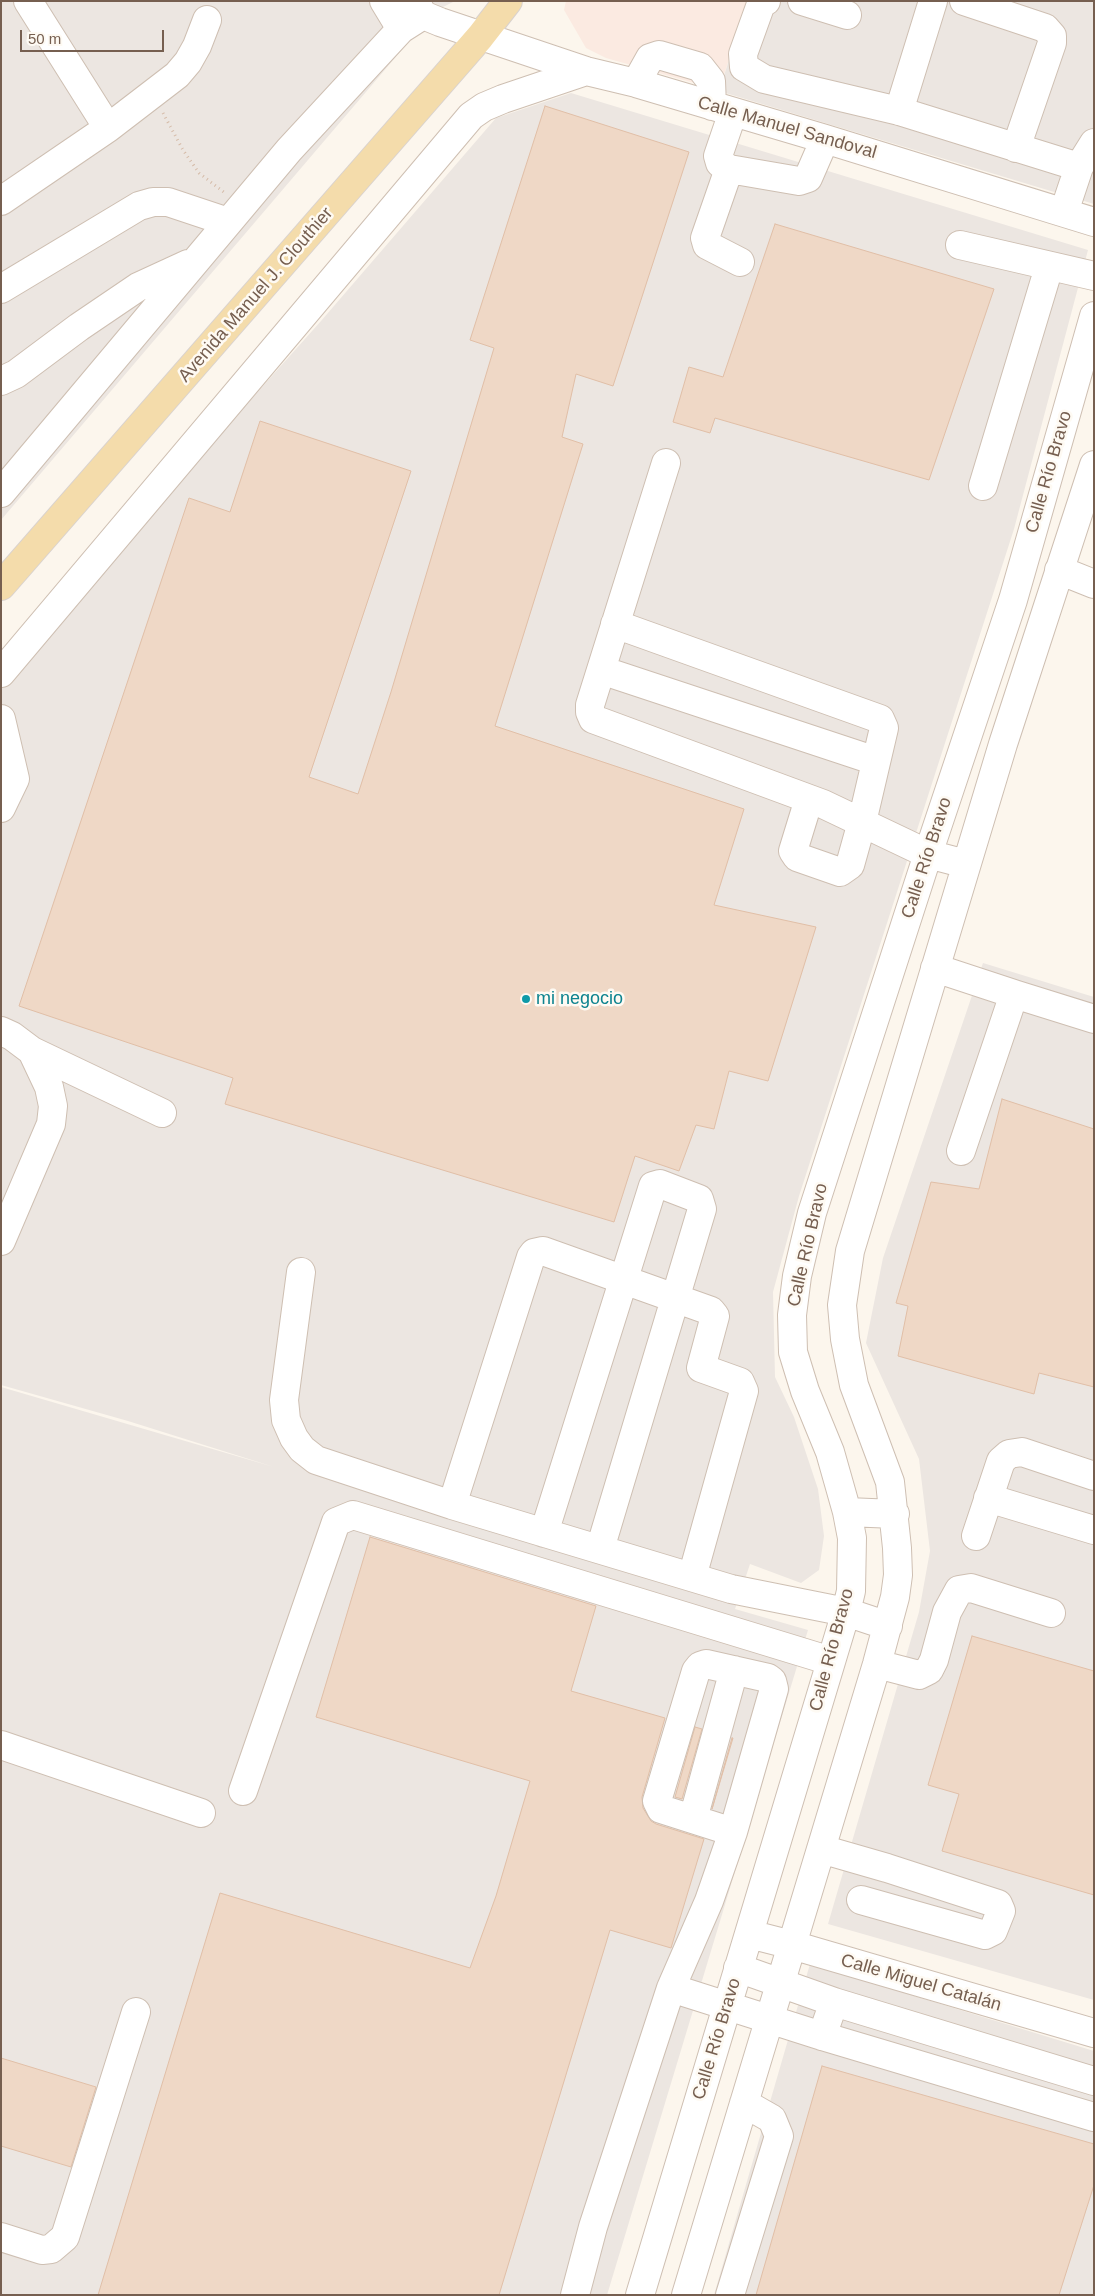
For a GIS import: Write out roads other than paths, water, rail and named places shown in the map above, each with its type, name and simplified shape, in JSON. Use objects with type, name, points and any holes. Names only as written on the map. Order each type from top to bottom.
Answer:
[{"type":"main road","name":"Avenida Manuel J. Clouthier","points":[[1,586],[480,37],[501,4]]},
{"type":"street","points":[[28,1],[108,128]]},
{"type":"street","points":[[1,494],[289,150],[413,15],[384,1]]},
{"type":"street","points":[[766,1],[761,4],[743,54],[744,67],[764,79],[900,111],[1079,166]]},
{"type":"street","points":[[802,1],[847,15]]},
{"type":"street","points":[[900,111],[933,1]]},
{"type":"street","points":[[964,1],[1045,28],[1052,36],[1052,43],[1016,148]]},
{"type":"street","name":"Calle Manuel Sandoval","points":[[413,15],[586,71],[636,83],[825,139],[1094,222]]},
{"type":"street","points":[[1,201],[108,128],[177,75],[188,62],[207,20]]},
{"type":"street","points":[[1,673],[471,116],[484,107],[503,99],[586,71]]},
{"type":"street","points":[[722,109],[718,156],[720,163],[729,169],[799,181],[808,178],[825,139]]},
{"type":"street","points":[[1064,212],[1079,166],[1094,143]]},
{"type":"street","points":[[729,169],[705,238],[707,245],[740,262]]},
{"type":"street","points":[[1,289],[139,206],[153,202],[168,202],[235,214]]},
{"type":"street","points":[[960,245],[1094,276]]},
{"type":"street","points":[[1,381],[16,374],[79,327],[138,287],[196,260]]},
{"type":"street","points":[[983,486],[1049,267]]},
{"type":"street","name":"Calle Río Bravo","points":[[640,2295],[846,1612],[850,1591],[852,1538],[847,1512],[830,1452],[805,1391],[792,1352],[792,1315],[797,1276],[812,1213],[928,854],[1013,600],[1094,316]]},
{"type":"street","points":[[666,463],[590,705],[591,716],[598,723],[809,799],[928,854],[966,864]]},
{"type":"street","points":[[686,2295],[877,1664],[888,1626],[898,1575],[895,1514],[890,1482],[854,1385],[845,1339],[842,1305],[850,1251],[1003,744],[1094,465]]},
{"type":"street","points":[[1059,570],[1094,584]]},
{"type":"street","points":[[615,624],[880,719],[884,728],[862,822],[850,865],[840,872],[797,857],[793,851],[809,799]]},
{"type":"street","points":[[601,670],[876,762]]},
{"type":"street","points":[[1,719],[15,779],[1,808]]},
{"type":"street","points":[[970,733],[1003,744]]},
{"type":"street","points":[[935,968],[1094,1019]]},
{"type":"street","points":[[961,1151],[1014,994]]},
{"type":"street","points":[[1,1031],[12,1036],[32,1051],[162,1113]]},
{"type":"street","points":[[1,1241],[51,1124],[53,1106],[49,1087],[32,1051]]},
{"type":"street","points":[[544,1533],[653,1186],[660,1184],[699,1199],[702,1205],[676,1299],[600,1549]]},
{"type":"street","points":[[452,1505],[531,1257],[534,1253],[544,1251],[714,1314],[716,1320],[701,1368],[740,1382],[744,1391],[692,1577]]},
{"type":"street","points":[[300,1272],[284,1400],[286,1420],[294,1438],[302,1449],[316,1460],[452,1505],[692,1577],[731,1588],[846,1612],[888,1626]]},
{"type":"street","points":[[976,1536],[1000,1461],[1014,1452],[1022,1452],[1094,1476]]},
{"type":"street","points":[[988,1498],[1094,1530]]},
{"type":"street","points":[[847,1512],[895,1514]]},
{"type":"street","points":[[243,1791],[336,1522],[353,1515],[831,1661]]},
{"type":"street","points":[[877,1664],[919,1675],[929,1670],[934,1660],[947,1612],[959,1590],[971,1588],[1051,1613]]},
{"type":"street","points":[[575,2295],[593,2227],[671,1988],[705,1910],[733,1832],[774,1689],[772,1682],[768,1678],[706,1664],[698,1668],[657,1797],[661,1809],[733,1832]]},
{"type":"street","points":[[693,1819],[734,1670]]},
{"type":"street","points":[[1,1745],[201,1813]]},
{"type":"street","points":[[821,1849],[998,1904],[1001,1911],[992,1931],[985,1935],[861,1900]]},
{"type":"street","name":"Calle Miguel Catalán","points":[[748,1934],[792,1945],[1094,2033]]},
{"type":"street","points":[[738,1968],[834,2002],[1094,2081]]},
{"type":"street","points":[[671,1988],[769,2020],[1094,2118]]},
{"type":"street","points":[[822,2036],[834,2002]]},
{"type":"street","points":[[1,2236],[42,2250],[51,2249],[65,2237],[136,2012]]},
{"type":"street","points":[[1046,2104],[1058,2070]]},
{"type":"street","points":[[730,2295],[779,2136],[772,2118],[744,2103]]},
{"type":"place","name":"mi negocio","points":[[526,999]]}]
